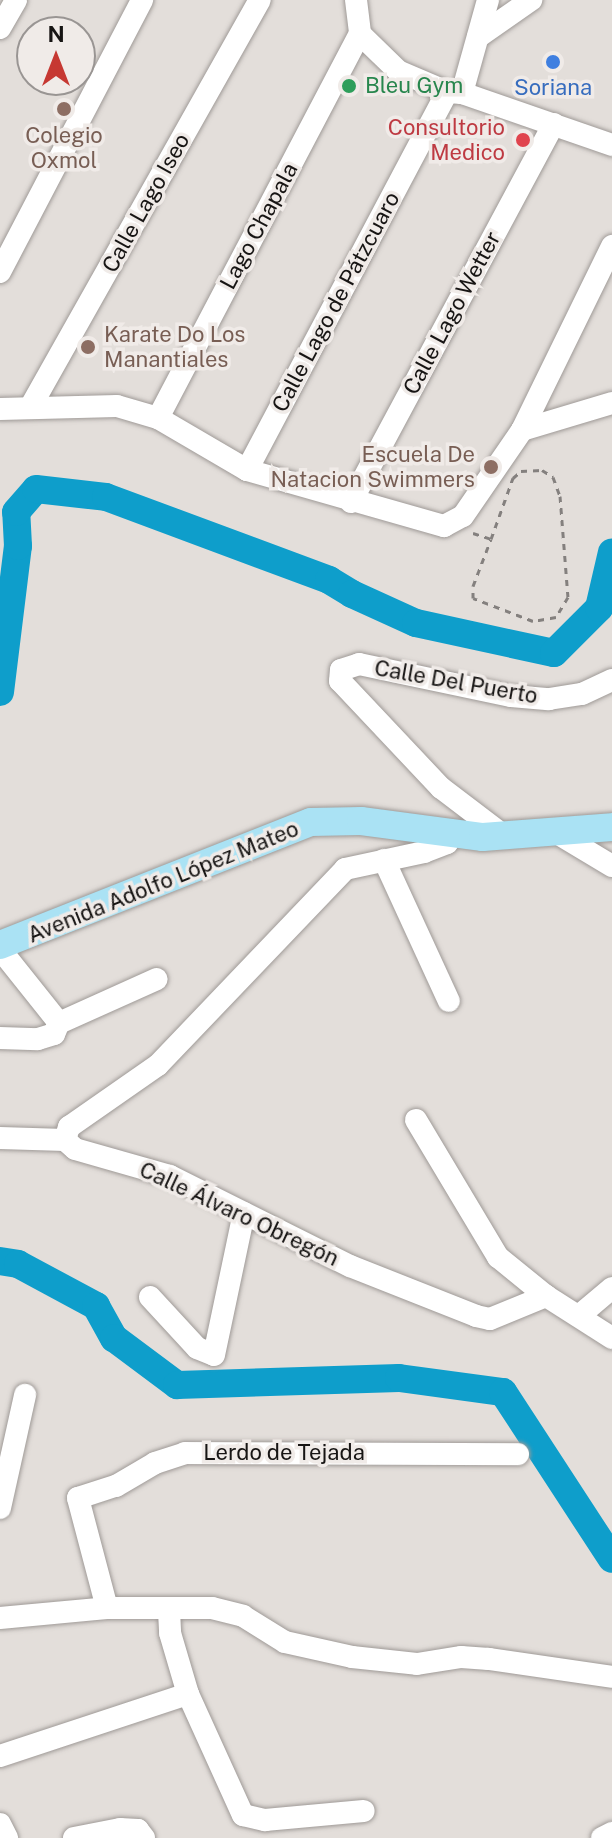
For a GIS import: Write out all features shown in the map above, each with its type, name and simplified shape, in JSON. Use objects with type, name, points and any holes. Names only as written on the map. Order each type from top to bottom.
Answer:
[{"type":"main road","name":"Avenida Adolfo López Mateo","points":[[0,947],[311,822],[361,821],[503,835],[551,829],[612,827]]},
{"type":"street","points":[[0,28],[16,0]]},
{"type":"street","points":[[0,272],[142,0]]},
{"type":"street","name":"Calle Lago Iseo","points":[[31,406],[260,0]]},
{"type":"street","points":[[356,0],[360,34],[398,71],[612,145]]},
{"type":"street","points":[[455,92],[478,37],[488,0]]},
{"type":"street","points":[[478,37],[531,0]]},
{"type":"street","name":"Lago Chapala","points":[[158,418],[360,34]]},
{"type":"street","name":"Calle Lago de Pátzcuaro","points":[[247,470],[455,92]]},
{"type":"street","name":"Calle Lago Wetter","points":[[351,502],[554,124]]},
{"type":"street","points":[[0,409],[117,406],[158,418],[247,470],[421,522],[444,526],[463,516],[522,430],[612,246]]},
{"type":"street","points":[[522,430],[612,403]]},
{"type":"street","name":"Calle Del Puerto","points":[[503,835],[441,788],[340,681],[341,670],[359,664],[511,696],[549,699],[582,694],[612,680]]},
{"type":"street","points":[[551,829],[612,866]]},
{"type":"street","points":[[0,1138],[65,1140],[69,1127],[158,1065],[345,869],[447,843],[450,832]]},
{"type":"street","points":[[384,860],[449,1001]]},
{"type":"street","points":[[0,947],[59,1023]]},
{"type":"street","points":[[0,1038],[38,1039],[54,1034],[59,1023],[157,979]]},
{"type":"street","points":[[416,1120],[498,1257],[546,1296],[612,1338]]},
{"type":"street","name":"Calle Álvaro Obregón","points":[[65,1140],[75,1149],[170,1176],[350,1266],[476,1316],[490,1319],[546,1296]]},
{"type":"street","points":[[150,1297],[197,1348],[214,1355],[244,1213]]},
{"type":"street","points":[[580,1315],[612,1288]]},
{"type":"street","points":[[0,1508],[25,1395]]},
{"type":"street","name":"Lerdo de Tejada","points":[[107,1608],[78,1498],[116,1486],[155,1463],[185,1453],[518,1454]]},
{"type":"street","points":[[0,1618],[107,1608],[227,1610],[285,1642],[352,1657],[417,1664],[461,1657],[489,1659],[612,1677]]},
{"type":"street","points":[[169,1611],[170,1633],[188,1694],[234,1802],[243,1815],[265,1820],[364,1811]]},
{"type":"street","points":[[0,1756],[188,1694]]},
{"type":"street","points":[[0,1824],[7,1838]]},
{"type":"street","points":[[74,1838],[110,1830],[141,1834]]},
{"type":"street","points":[[602,1838],[612,1833]]},
{"type":"path","points":[[534,468],[553,477],[560,496],[568,597],[556,617],[533,621],[473,598],[473,586],[491,539],[513,478],[521,471],[534,468]]},
{"type":"path","points":[[452,522],[491,539]]},
{"type":"waterway","points":[[0,692],[18,546],[16,512],[36,489],[106,497],[329,580],[416,623],[554,653],[599,608],[612,552]]},
{"type":"waterway","points":[[0,1261],[18,1264],[96,1306],[114,1338],[177,1385],[399,1378],[503,1392],[612,1559]]},
{"type":"place","name":"Soriana","points":[[553,62]]},
{"type":"place","name":"Bleu Gym","points":[[349,86]]},
{"type":"place","name":"Colegio Oxmol","points":[[64,109]]},
{"type":"place","name":"Consultorio Medico","points":[[523,140]]},
{"type":"place","name":"Karate Do Los Manantiales","points":[[88,347]]},
{"type":"place","name":"Escuela De Natacion Swimmers","points":[[491,467]]}]
